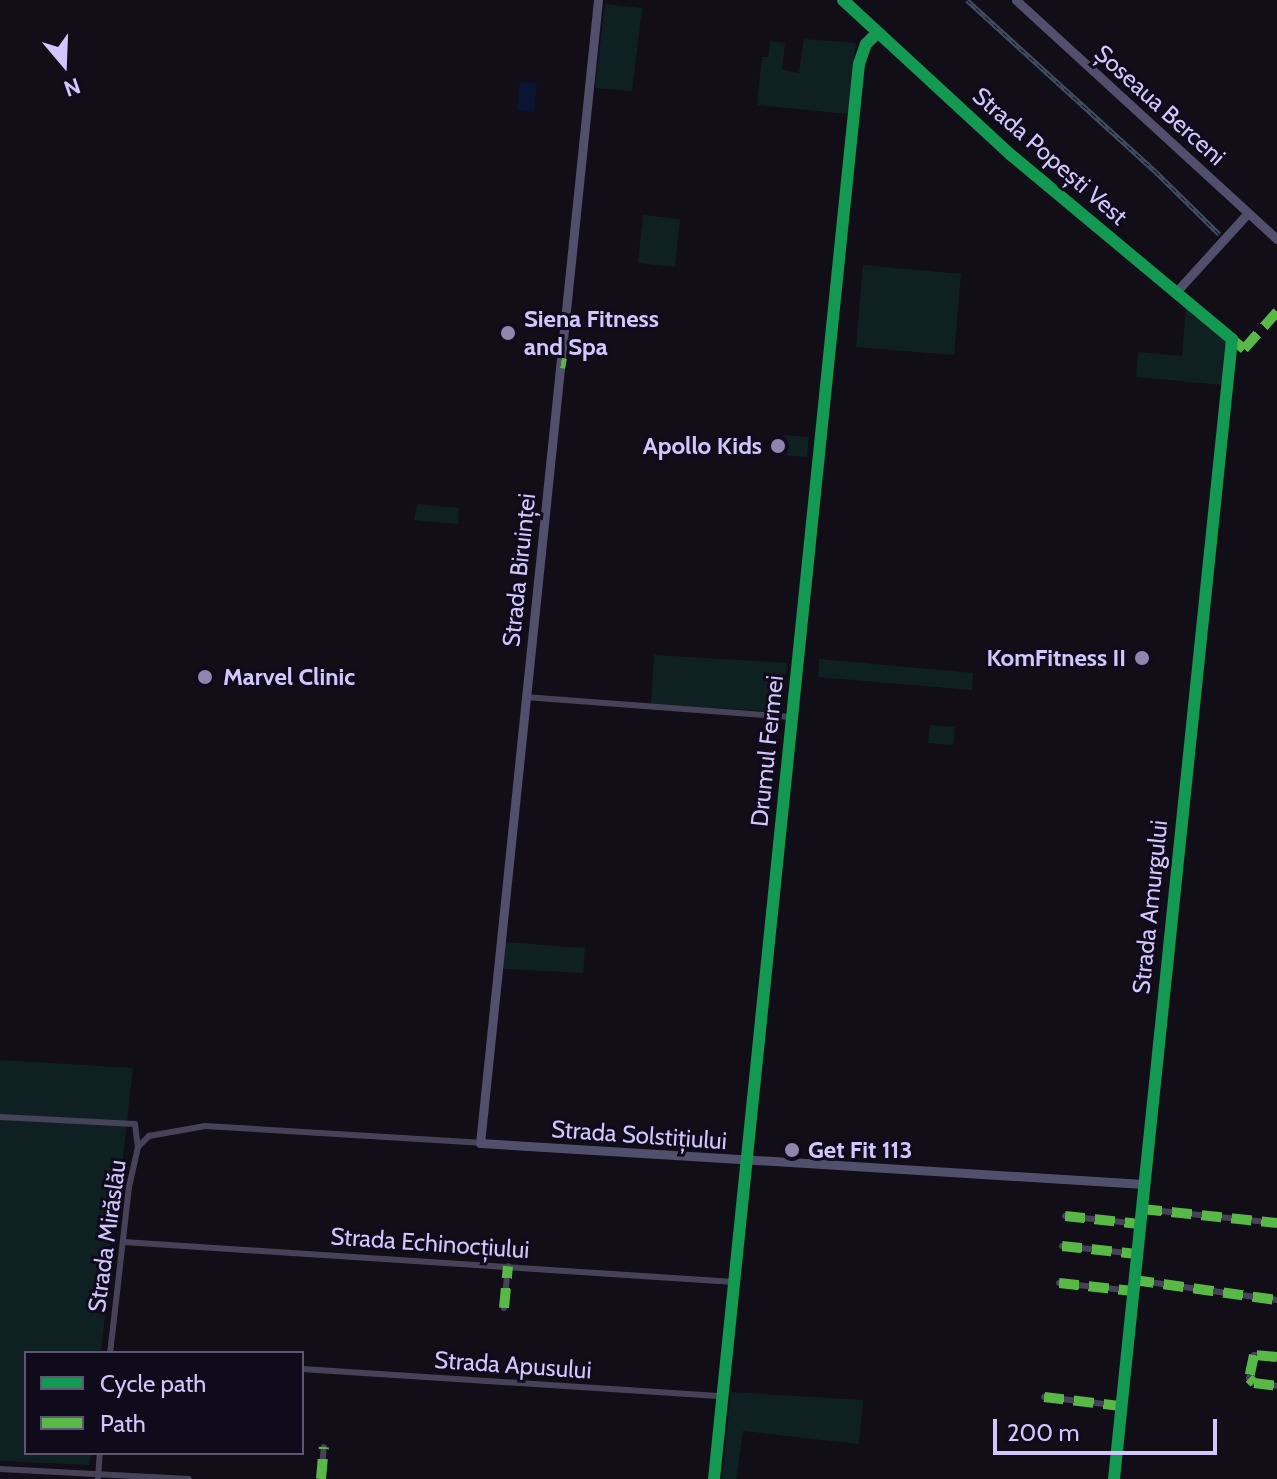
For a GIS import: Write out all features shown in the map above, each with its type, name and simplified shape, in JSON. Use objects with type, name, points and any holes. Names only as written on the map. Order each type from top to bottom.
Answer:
[{"type":"street","name":"Strada Biruinței","points":[[480,1143],[525,697],[564,364],[598,0]]},
{"type":"street","name":"Strada Popești Vest","points":[[843,0],[1011,155],[1232,339]]},
{"type":"street","name":"Șoseaua Berceni","points":[[1016,0],[1277,239]]},
{"type":"street","name":"Drumul Fermei","points":[[714,1479],[859,64],[866,44],[877,33]]},
{"type":"street","points":[[1176,292],[1248,213]]},
{"type":"street","name":"Strada Amurgului","points":[[1114,1479],[1232,339]]},
{"type":"street","points":[[525,697],[793,717]]},
{"type":"street","name":"Strada Mirăslău","points":[[0,1117],[135,1124],[138,1147],[110,1351]]},
{"type":"street","name":"Strada Solstițiului","points":[[138,1147],[158,1133],[205,1126],[748,1161],[1005,1173],[1144,1184]]},
{"type":"street","points":[[1142,1209],[1277,1223]]},
{"type":"street","points":[[1065,1216],[1140,1224]]},
{"type":"street","name":"Strada Echinocțiului","points":[[124,1242],[734,1282]]},
{"type":"street","points":[[1062,1246],[1137,1254]]},
{"type":"street","points":[[504,1308],[508,1266]]},
{"type":"street","points":[[1059,1283],[1134,1285],[1277,1300]]},
{"type":"street","points":[[1277,1357],[1254,1355],[1249,1378],[1254,1383],[1277,1386]]},
{"type":"street","name":"Strada Apusului","points":[[304,1369],[722,1396]]},
{"type":"street","points":[[1044,1397],[1121,1406]]},
{"type":"street","points":[[321,1479],[324,1447]]},
{"type":"street","points":[[98,1476],[100,1455]]},
{"type":"street","points":[[0,1469],[189,1479]]},
{"type":"shaded area","points":[[605,4],[642,8],[632,91],[595,88]]},
{"type":"shaded area","points":[[804,39],[856,43],[848,114],[757,105],[762,57],[768,57],[770,41],[785,43],[782,70],[799,73]]},
{"type":"shaded area","points":[[643,215],[680,219],[675,267],[638,263]]},
{"type":"shaded area","points":[[863,265],[961,274],[954,355],[856,347]]},
{"type":"shaded area","points":[[1186,306],[1227,340],[1222,385],[1136,377],[1138,352],[1182,356]]},
{"type":"shaded area","points":[[783,435],[809,437],[807,457],[781,455]]},
{"type":"shaded area","points":[[417,504],[459,508],[458,524],[414,520]]},
{"type":"shaded area","points":[[654,655],[787,663],[782,712],[651,704]]},
{"type":"shaded area","points":[[819,659],[973,673],[972,690],[818,677]]},
{"type":"shaded area","points":[[930,725],[955,727],[953,745],[928,743]]},
{"type":"shaded area","points":[[504,942],[585,948],[583,973],[503,969]]},
{"type":"shaded area","points":[[0,1060],[133,1068],[101,1351],[24,1351],[24,1455],[91,1455],[89,1465],[0,1461]]},
{"type":"shaded area","points":[[731,1392],[863,1400],[859,1444],[743,1431],[736,1479],[722,1479]]},
{"type":"water","points":[[520,82],[537,83],[534,112],[517,110]]},
{"type":"railway","points":[[967,0],[1155,171],[1219,234]]},
{"type":"marked path","points":[[1232,339],[1244,349],[1277,312]]},
{"type":"marked path","points":[[561,363],[566,364]]},
{"type":"marked path","points":[[1142,1209],[1277,1223]]},
{"type":"marked path","points":[[1065,1216],[1140,1224]]},
{"type":"marked path","points":[[1062,1246],[1137,1254]]},
{"type":"marked path","points":[[504,1308],[508,1266]]},
{"type":"marked path","points":[[1134,1280],[1277,1300]]},
{"type":"marked path","points":[[1059,1283],[1133,1291]]},
{"type":"marked path","points":[[1277,1357],[1254,1355],[1249,1378],[1254,1383],[1277,1386]]},
{"type":"marked path","points":[[1044,1397],[1121,1406]]},
{"type":"marked path","points":[[321,1479],[324,1447]]},
{"type":"cycle path","points":[[843,0],[1011,155],[1232,339],[1114,1479]]},
{"type":"cycle path","points":[[714,1479],[859,64],[866,44],[877,33]]},
{"type":"place","name":"Siena Fitness and Spa","points":[[508,333]]},
{"type":"place","name":"Apollo Kids","points":[[778,446]]},
{"type":"place","name":"KomFitness II","points":[[1142,658]]},
{"type":"place","name":"Marvel Clinic","points":[[205,677]]},
{"type":"place","name":"Get Fit 113","points":[[792,1150]]}]
